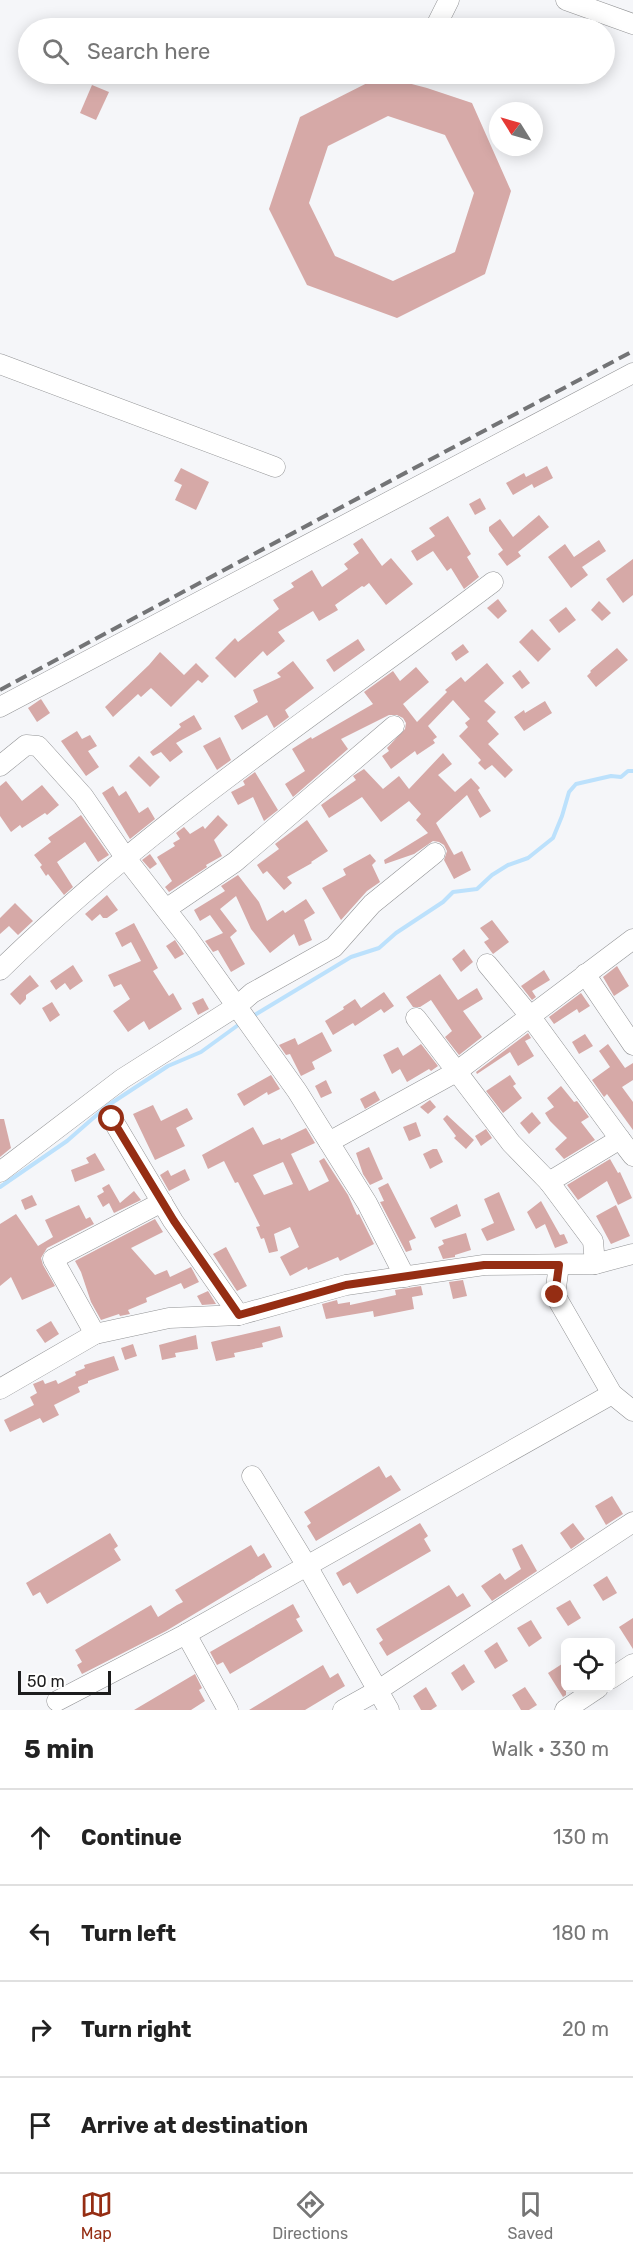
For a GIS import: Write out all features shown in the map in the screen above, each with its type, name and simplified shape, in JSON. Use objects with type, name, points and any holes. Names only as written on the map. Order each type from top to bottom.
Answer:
[{"type":"street","points":[[440,18],[449,0]]},
{"type":"street","points":[[566,0],[633,24]]},
{"type":"street","points":[[0,364],[275,467]]},
{"type":"street","points":[[0,707],[633,373]]},
{"type":"street","points":[[0,970],[125,857],[260,751],[493,582]]},
{"type":"street","points":[[166,909],[235,862],[394,726]]},
{"type":"street","points":[[0,766],[26,745],[38,746],[83,796],[125,857],[166,909],[297,1091],[367,1203],[405,1276]]},
{"type":"street","points":[[0,1172],[122,1079],[237,1006],[252,993],[334,947],[372,904],[435,853]]},
{"type":"street","points":[[329,1142],[456,1072],[633,939]]},
{"type":"street","points":[[487,963],[530,1016],[633,1156]]},
{"type":"street","points":[[585,974],[633,1045]]},
{"type":"street","points":[[416,1018],[511,1143],[549,1182],[593,1241],[595,1264]]},
{"type":"street","points":[[112,1119],[162,1202],[239,1315]]},
{"type":"street","points":[[549,1182],[620,1139]]},
{"type":"street","points":[[95,1334],[53,1259],[162,1202]]},
{"type":"street","points":[[0,1389],[95,1334],[169,1318],[239,1315],[346,1285],[484,1265],[595,1264],[633,1254]]},
{"type":"street","points":[[559,1265],[555,1295],[612,1394],[633,1411]]},
{"type":"street","points":[[57,1701],[186,1634],[612,1394]]},
{"type":"street","points":[[252,1476],[307,1566],[389,1710]]},
{"type":"street","points":[[343,1710],[377,1691],[633,1522]]},
{"type":"street","points":[[186,1634],[228,1710]]},
{"type":"street","points":[[615,1676],[633,1664]]},
{"type":"street","points":[[565,1710],[592,1692]]},
{"type":"building","points":[[365,84],[412,84],[472,103],[489,141],[489,156],[495,156],[511,191],[485,274],[397,318],[307,285],[269,209],[300,117]],"holes":[[[388,116],[445,135],[474,193],[455,252],[393,281],[335,256],[309,203],[328,146]]]},
{"type":"building","points":[[92,85],[109,92],[96,120],[80,113]]},
{"type":"building","points":[[547,466],[553,478],[534,488],[532,484],[513,495],[506,483],[524,473],[526,477]]},
{"type":"building","points":[[181,468],[209,482],[196,510],[175,500],[182,485],[174,481]]},
{"type":"building","points":[[480,498],[486,509],[475,515],[469,504]]},
{"type":"building","points":[[539,515],[549,527],[518,552],[521,556],[507,566],[498,554],[503,550],[489,531],[489,527],[500,519],[513,537]]},
{"type":"building","points":[[448,516],[471,554],[467,557],[479,577],[464,589],[451,568],[447,571],[433,551],[417,561],[411,551],[435,536],[429,528]]},
{"type":"building","points":[[362,538],[382,566],[391,558],[413,584],[386,605],[369,583],[335,605],[338,610],[319,621],[313,611],[278,632],[285,641],[267,656],[263,651],[235,678],[215,658],[235,638],[238,642],[279,609],[273,600],[294,587],[291,583],[312,570],[322,587],[348,569],[344,564],[359,553],[353,544]]},
{"type":"building","points":[[599,540],[606,551],[582,567],[588,575],[571,588],[548,557],[565,544],[574,557]]},
{"type":"building","points":[[633,559],[633,595],[623,603],[606,579]]},
{"type":"building","points":[[498,599],[507,611],[498,619],[487,608]]},
{"type":"building","points":[[599,601],[611,613],[602,621],[591,610]]},
{"type":"building","points":[[566,607],[576,620],[559,633],[549,620]]},
{"type":"building","points":[[532,629],[551,649],[538,662],[519,642]]},
{"type":"building","points":[[358,639],[365,650],[334,672],[326,660]]},
{"type":"building","points":[[463,644],[469,652],[456,661],[451,653]]},
{"type":"building","points":[[617,648],[628,660],[596,687],[587,676]]},
{"type":"building","points":[[160,652],[184,675],[196,663],[209,676],[202,683],[198,680],[171,707],[151,688],[141,697],[138,694],[113,717],[105,707]]},
{"type":"building","points":[[293,661],[314,688],[285,710],[289,717],[274,728],[267,715],[242,730],[234,716],[258,702],[253,690],[281,677],[277,673]]},
{"type":"building","points":[[487,663],[504,683],[484,701],[496,712],[487,721],[499,734],[488,744],[513,770],[505,778],[492,765],[485,770],[478,763],[481,760],[459,736],[468,727],[465,723],[470,719],[453,700],[428,726],[437,737],[433,740],[435,743],[417,755],[415,751],[391,769],[382,756],[389,751],[387,748],[405,729],[406,723],[397,715],[389,715],[341,739],[348,749],[293,797],[285,784],[305,771],[292,749],[373,704],[364,692],[393,671],[400,681],[416,667],[429,682],[403,704],[417,722],[447,692],[445,690],[461,677],[465,682]]},
{"type":"building","points":[[520,670],[530,683],[522,689],[512,676]]},
{"type":"building","points":[[41,699],[50,713],[37,722],[28,708]]},
{"type":"building","points":[[545,701],[552,713],[524,731],[514,717]]},
{"type":"building","points":[[194,715],[202,729],[176,743],[183,752],[170,762],[161,752],[153,756],[150,752],[181,727],[179,724]]},
{"type":"building","points":[[77,731],[82,739],[90,735],[97,746],[88,751],[99,767],[86,776],[61,741]]},
{"type":"building","points":[[220,737],[231,760],[217,770],[203,746]]},
{"type":"building","points":[[443,753],[452,764],[438,775],[455,792],[471,778],[480,788],[478,790],[491,811],[480,818],[467,795],[436,823],[454,855],[462,851],[471,870],[454,879],[444,860],[447,851],[439,842],[433,841],[414,854],[385,864],[384,860],[428,833],[416,820],[421,814],[409,801],[381,822],[362,797],[329,818],[321,805],[356,780],[353,776],[364,769],[383,789],[399,776],[409,789]]},
{"type":"building","points":[[139,756],[160,777],[150,787],[129,766]]},
{"type":"building","points":[[255,772],[278,810],[264,821],[253,797],[238,805],[231,792],[245,785],[243,781]]},
{"type":"building","points":[[6,781],[22,801],[42,785],[59,805],[47,815],[45,813],[22,828],[20,825],[11,832],[0,816],[0,786]]},
{"type":"building","points":[[113,786],[119,796],[126,791],[139,813],[148,807],[155,819],[130,839],[102,793]]},
{"type":"building","points":[[81,815],[109,855],[98,862],[85,842],[57,862],[73,887],[64,895],[48,874],[46,876],[40,867],[42,865],[34,855],[51,842],[48,838]]},
{"type":"building","points":[[218,815],[228,825],[214,840],[222,856],[169,892],[165,887],[172,881],[157,857],[175,846],[173,843],[180,839],[176,833],[184,827],[190,834],[203,826],[205,829]]},
{"type":"building","points":[[307,820],[328,851],[287,877],[292,883],[284,890],[267,871],[263,874],[257,865],[279,849],[275,844]]},
{"type":"building","points":[[150,854],[157,864],[150,869],[142,860]]},
{"type":"building","points":[[370,854],[376,861],[372,865],[380,882],[367,891],[341,920],[322,888],[346,875],[343,869]]},
{"type":"building","points":[[238,875],[259,902],[267,921],[283,910],[285,913],[306,899],[315,913],[304,920],[312,940],[299,946],[294,934],[270,953],[251,929],[236,896],[220,909],[237,931],[230,937],[245,964],[231,972],[218,950],[213,952],[205,941],[223,933],[210,915],[200,921],[194,910],[225,891],[221,886]]},
{"type":"building","points":[[107,895],[118,910],[107,918],[103,918],[100,914],[92,921],[85,914]]},
{"type":"building","points":[[15,903],[33,921],[18,935],[9,926],[0,934],[0,918]]},
{"type":"building","points":[[492,920],[509,942],[493,954],[484,942],[489,939],[480,928]]},
{"type":"building","points":[[134,923],[158,968],[153,971],[169,996],[173,993],[182,1009],[149,1030],[144,1021],[128,1032],[113,1011],[130,999],[121,984],[114,987],[108,975],[141,961],[131,942],[122,947],[115,933]]},
{"type":"building","points":[[175,940],[184,954],[175,959],[166,946]]},
{"type":"building","points":[[464,949],[473,962],[461,972],[452,959]]},
{"type":"building","points":[[73,965],[83,981],[70,990],[65,983],[56,990],[50,981]]},
{"type":"building","points":[[617,966],[629,986],[614,996],[603,977]]},
{"type":"building","points":[[544,970],[550,980],[532,991],[536,997],[532,1000],[521,986]]},
{"type":"building","points":[[440,974],[458,1000],[477,988],[483,999],[463,1011],[482,1037],[459,1055],[445,1037],[452,1031],[431,1000],[420,1007],[413,1007],[406,997]]},
{"type":"building","points":[[30,975],[39,986],[26,995],[26,999],[20,1005],[10,994]]},
{"type":"building","points":[[384,992],[394,1006],[384,1013],[381,1009],[355,1026],[353,1023],[333,1035],[325,1021],[355,999],[361,1008]]},
{"type":"building","points":[[581,993],[590,1006],[579,1013],[577,1009],[554,1024],[549,1017]]},
{"type":"building","points":[[203,998],[209,1009],[198,1015],[192,1003]]},
{"type":"building","points":[[52,1002],[60,1015],[50,1022],[42,1008]]},
{"type":"building","points":[[322,1032],[332,1051],[312,1062],[315,1069],[301,1076],[290,1054],[286,1055],[279,1045],[295,1038],[298,1045]]},
{"type":"building","points":[[528,1033],[531,1038],[525,1041],[534,1056],[518,1066],[510,1052],[477,1074],[476,1072]]},
{"type":"building","points":[[585,1034],[593,1046],[579,1054],[572,1042]]},
{"type":"building","points":[[421,1044],[438,1066],[407,1082],[400,1069],[392,1074],[383,1055],[398,1047],[403,1056]]},
{"type":"building","points":[[608,1044],[625,1068],[633,1063],[633,1080],[622,1087],[633,1102],[633,1130],[607,1094],[604,1097],[592,1080],[610,1067],[599,1051]]},
{"type":"building","points":[[271,1075],[280,1089],[268,1095],[267,1092],[244,1106],[237,1094]]},
{"type":"building","points":[[510,1075],[516,1084],[513,1086],[522,1098],[503,1113],[486,1091]]},
{"type":"building","points":[[326,1080],[332,1093],[321,1098],[315,1086]]},
{"type":"building","points":[[561,1086],[574,1102],[577,1101],[589,1117],[581,1122],[595,1140],[564,1159],[555,1149],[567,1138],[545,1113],[554,1107],[547,1098]]},
{"type":"building","points":[[375,1091],[380,1100],[365,1109],[360,1099]]},
{"type":"building","points":[[430,1100],[436,1107],[428,1114],[420,1107]]},
{"type":"building","points":[[153,1105],[161,1121],[187,1108],[193,1119],[176,1128],[185,1146],[155,1160],[133,1114]]},
{"type":"building","points":[[532,1112],[541,1123],[529,1134],[520,1123]]},
{"type":"building","points":[[447,1115],[474,1140],[466,1149],[454,1138],[456,1136],[443,1119]]},
{"type":"building","points":[[0,1119],[4,1119],[11,1148],[0,1157]]},
{"type":"building","points":[[416,1122],[421,1136],[409,1141],[403,1127]]},
{"type":"building","points":[[253,1127],[263,1145],[280,1138],[281,1140],[306,1128],[315,1143],[291,1154],[309,1191],[329,1181],[319,1161],[324,1158],[348,1195],[374,1244],[340,1261],[338,1257],[308,1270],[307,1267],[290,1276],[280,1257],[299,1247],[290,1227],[274,1234],[278,1251],[269,1253],[264,1238],[261,1239],[256,1227],[260,1226],[238,1182],[235,1183],[224,1161],[208,1169],[202,1155]],"holes":[[[283,1162],[293,1184],[264,1195],[253,1175]]]},
{"type":"building","points":[[486,1129],[492,1138],[481,1146],[475,1136]]},
{"type":"building","points":[[369,1147],[383,1179],[370,1185],[363,1174],[356,1153]]},
{"type":"building","points":[[437,1149],[443,1162],[430,1169],[423,1154]]},
{"type":"building","points":[[95,1153],[105,1170],[75,1182],[71,1170],[89,1163],[86,1158]]},
{"type":"building","points":[[610,1159],[618,1173],[620,1172],[632,1198],[618,1205],[607,1181],[578,1200],[567,1185]]},
{"type":"building","points":[[185,1169],[190,1180],[169,1191],[160,1175],[168,1170],[171,1176]]},
{"type":"building","points":[[388,1183],[416,1238],[409,1241],[412,1250],[406,1252],[380,1202],[384,1201],[378,1188]]},
{"type":"building","points":[[109,1184],[120,1203],[134,1191],[141,1200],[114,1213],[109,1203],[103,1207],[97,1196],[104,1192],[102,1188]]},
{"type":"building","points":[[499,1192],[515,1230],[487,1241],[481,1229],[494,1223],[484,1199]]},
{"type":"building","points":[[32,1195],[37,1205],[25,1210],[21,1200]]},
{"type":"building","points":[[541,1201],[560,1235],[564,1234],[568,1243],[555,1248],[545,1224],[536,1229],[527,1212]]},
{"type":"building","points":[[457,1204],[461,1216],[435,1228],[430,1218]]},
{"type":"building","points":[[79,1205],[86,1219],[90,1217],[94,1224],[47,1248],[41,1258],[55,1286],[22,1300],[11,1277],[0,1286],[0,1224],[16,1214],[38,1246],[53,1237],[45,1220]]},
{"type":"building","points":[[616,1205],[630,1236],[611,1244],[596,1216]]},
{"type":"building","points":[[155,1219],[163,1232],[131,1248],[155,1275],[167,1270],[170,1277],[191,1267],[199,1282],[184,1289],[181,1283],[146,1298],[147,1302],[128,1310],[130,1314],[120,1316],[119,1314],[101,1320],[91,1302],[75,1261]]},
{"type":"building","points":[[466,1233],[471,1250],[443,1259],[438,1247],[444,1244],[442,1240]]},
{"type":"building","points":[[226,1247],[247,1286],[237,1291],[213,1254]]},
{"type":"building","points":[[463,1280],[467,1296],[453,1299],[449,1282]]},
{"type":"building","points":[[421,1286],[423,1295],[412,1297],[414,1309],[374,1317],[373,1311],[326,1319],[322,1304],[337,1300],[338,1304],[350,1302],[350,1305],[396,1295],[395,1290]]},
{"type":"building","points":[[208,1291],[216,1304],[202,1305],[197,1296]]},
{"type":"building","points":[[51,1321],[59,1334],[45,1343],[36,1330]]},
{"type":"building","points":[[280,1326],[283,1337],[262,1343],[263,1347],[234,1353],[235,1357],[216,1361],[211,1342]]},
{"type":"building","points":[[196,1335],[198,1349],[175,1353],[176,1357],[162,1360],[159,1345]]},
{"type":"building","points":[[133,1344],[137,1356],[125,1360],[121,1348]]},
{"type":"building","points":[[114,1356],[119,1370],[88,1381],[78,1387],[80,1392],[54,1405],[59,1415],[43,1423],[40,1418],[10,1432],[4,1420],[34,1405],[30,1397],[37,1393],[33,1384],[43,1380],[45,1384],[56,1380],[58,1384],[76,1375],[75,1372],[85,1368],[84,1365]]},
{"type":"building","points":[[379,1466],[386,1478],[391,1475],[401,1490],[316,1541],[307,1526],[311,1523],[304,1512]]},
{"type":"building","points":[[612,1496],[623,1514],[606,1525],[595,1506]]},
{"type":"building","points":[[420,1523],[428,1536],[424,1539],[431,1551],[357,1594],[350,1582],[343,1586],[336,1573]]},
{"type":"building","points":[[573,1523],[585,1539],[571,1549],[560,1533]]},
{"type":"building","points":[[110,1533],[118,1546],[114,1549],[121,1560],[47,1604],[40,1592],[33,1596],[26,1583]]},
{"type":"building","points":[[522,1544],[537,1571],[492,1601],[481,1586],[500,1573],[505,1580],[521,1569],[512,1549]]},
{"type":"building","points":[[251,1545],[258,1557],[264,1553],[272,1567],[166,1631],[82,1674],[77,1665],[82,1662],[75,1650],[151,1605],[158,1617],[183,1602],[175,1590]]},
{"type":"building","points":[[607,1576],[617,1593],[603,1601],[593,1585]]},
{"type":"building","points":[[449,1585],[457,1597],[463,1593],[471,1606],[387,1656],[379,1643],[383,1640],[376,1629]]},
{"type":"building","points":[[570,1600],[581,1618],[568,1626],[556,1608]]},
{"type":"building","points":[[293,1604],[300,1617],[296,1619],[303,1631],[230,1674],[223,1662],[217,1665],[210,1652]]},
{"type":"building","points":[[633,1618],[633,1649],[619,1627]]},
{"type":"building","points":[[531,1620],[542,1638],[529,1647],[517,1628]]},
{"type":"building","points":[[497,1642],[508,1661],[495,1669],[484,1651]]},
{"type":"building","points":[[464,1664],[475,1682],[462,1691],[451,1673]]},
{"type":"building","points":[[323,1665],[330,1678],[338,1673],[345,1686],[305,1710],[249,1710]]},
{"type":"building","points":[[561,1665],[561,1692],[566,1692],[566,1695],[563,1697],[548,1673]]},
{"type":"building","points":[[195,1674],[202,1688],[199,1690],[205,1701],[191,1710],[134,1710]]},
{"type":"building","points":[[426,1687],[437,1706],[431,1710],[421,1710],[413,1696]]},
{"type":"building","points":[[525,1687],[537,1705],[529,1710],[521,1710],[512,1695]]},
{"type":"waterway","points":[[253,1016],[351,957],[379,948],[396,933],[443,902],[453,892],[477,889],[492,875],[508,865],[528,858],[553,838],[569,792],[576,784],[611,776],[621,777],[628,771],[633,771]]},
{"type":"waterway","points":[[0,1187],[67,1141],[107,1106],[168,1066],[201,1052],[241,1023]]},
{"type":"railway","points":[[0,690],[633,351]]},
{"type":"route","points":[[112,1119],[174,1221],[239,1315],[346,1285],[484,1265],[559,1265],[555,1295]]}]
